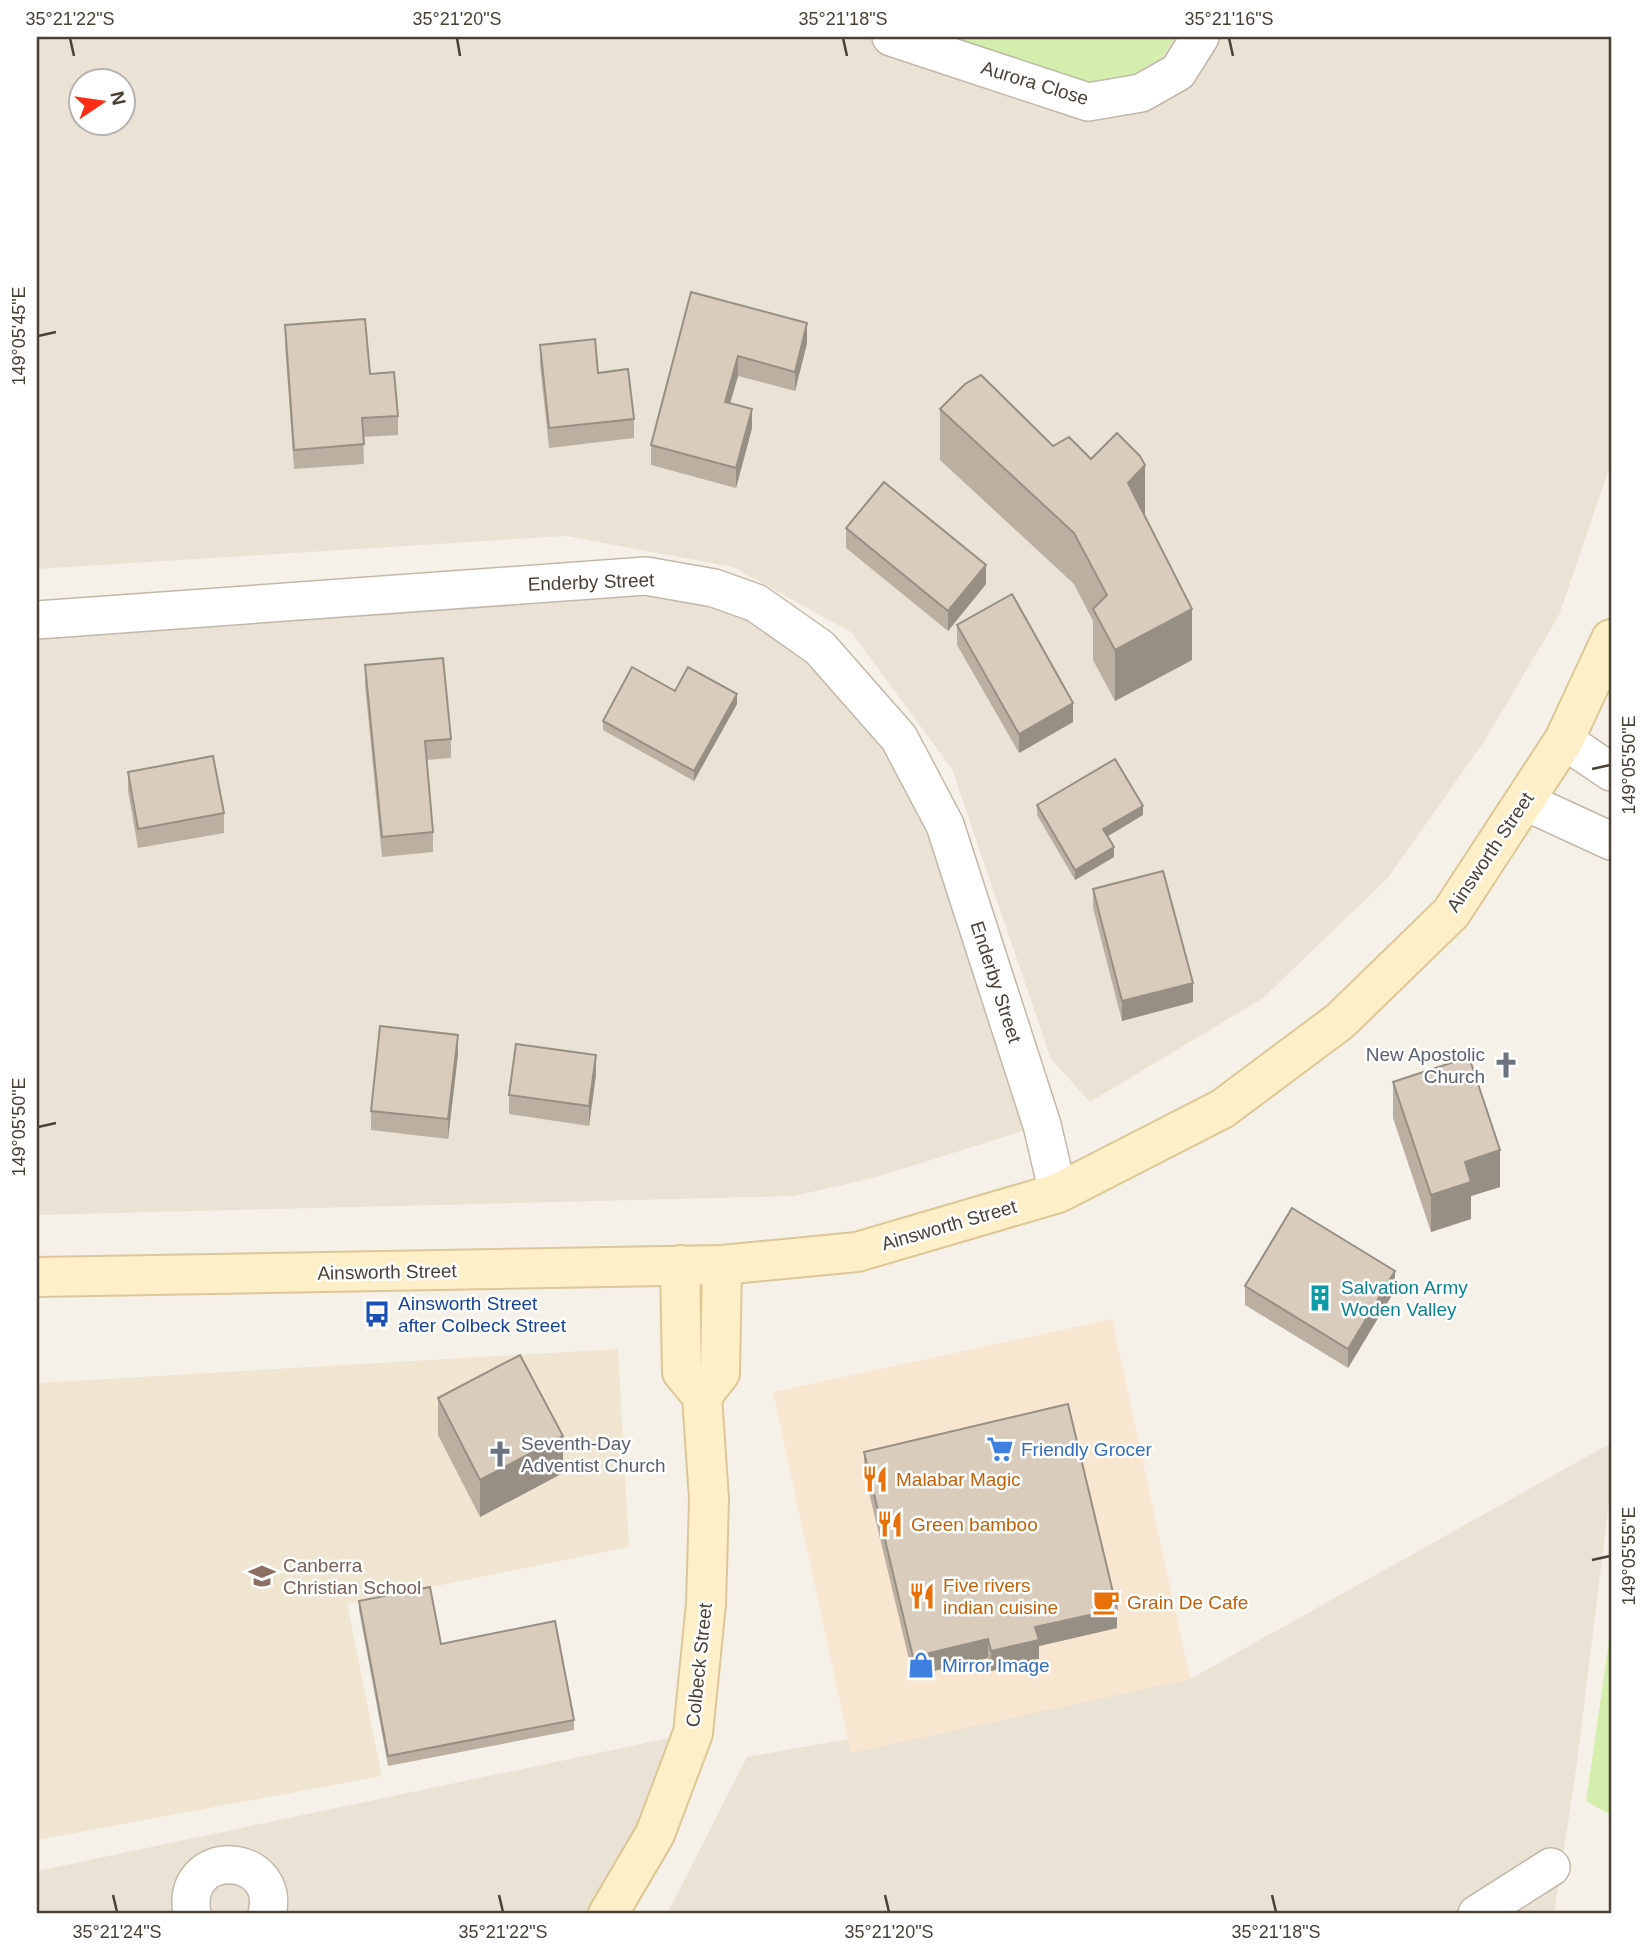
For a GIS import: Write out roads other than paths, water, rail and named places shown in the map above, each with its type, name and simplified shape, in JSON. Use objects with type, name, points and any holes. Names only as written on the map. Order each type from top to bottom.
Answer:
[{"type":"street","name":"Aurora Close","points":[[891,37],[1088,102],[1141,93],[1178,72],[1200,37]]},
{"type":"street","name":"Enderby Street","points":[[37,620],[646,576],[715,588],[756,603],[820,648],[899,738],[945,825],[1042,1125],[1058,1193]]},
{"type":"street","name":"Ainsworth Street","points":[[37,1277],[722,1265],[857,1252],[1058,1193],[1222,1109],[1339,1021],[1451,913],[1564,740],[1611,639]]},
{"type":"street","points":[[1564,740],[1611,772]]},
{"type":"street","points":[[1524,802],[1611,841]]},
{"type":"street","points":[[680,1265],[682,1372],[702,1396],[720,1373],[722,1265]]},
{"type":"street","name":"Colbeck Street","points":[[610,1914],[655,1834],[693,1733],[708,1573],[709,1499],[702,1396]]},
{"type":"street","points":[[192,1914],[192,1891],[198,1880],[219,1865],[232,1864],[256,1874],[264,1884],[268,1896],[267,1914]]},
{"type":"street","points":[[1477,1914],[1551,1867]]},
{"type":"place","name":"New Apostolic Church","points":[[1506,1065]]},
{"type":"place","name":"Salvation Army Woden Valley","points":[[1320,1298]]},
{"type":"place","name":"Ainsworth Street after Colbeck Street","points":[[377,1314]]},
{"type":"place","name":"Friendly Grocer","points":[[1000,1449]]},
{"type":"place","name":"Seventh-Day Adventist Church","points":[[500,1454]]},
{"type":"place","name":"Malabar Magic","points":[[875,1479]]},
{"type":"place","name":"Green bamboo","points":[[890,1524]]},
{"type":"place","name":"Canberra Christian School","points":[[262,1576]]},
{"type":"place","name":"Five rivers indian cuisine","points":[[922,1596]]},
{"type":"place","name":"Grain De Cafe","points":[[1106,1602]]},
{"type":"place","name":"Mirror Image","points":[[921,1665]]}]
